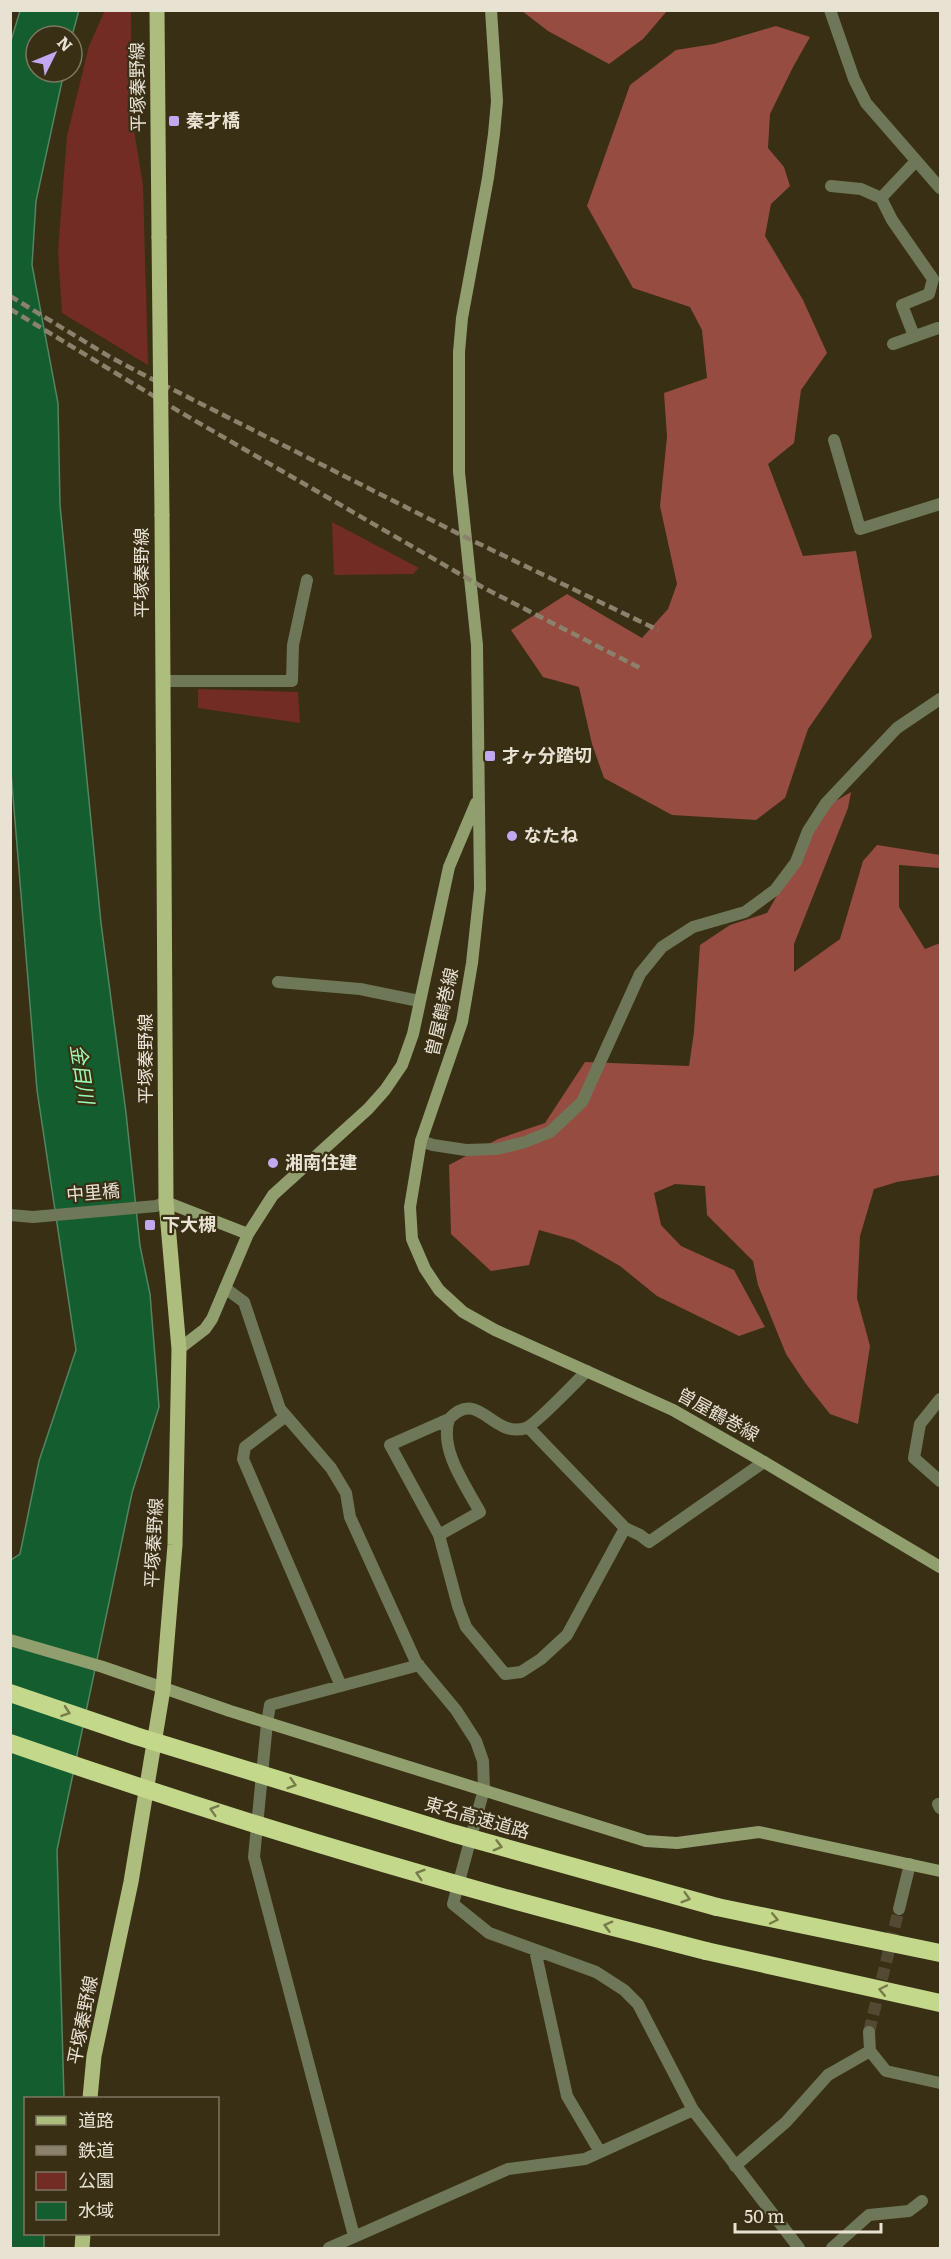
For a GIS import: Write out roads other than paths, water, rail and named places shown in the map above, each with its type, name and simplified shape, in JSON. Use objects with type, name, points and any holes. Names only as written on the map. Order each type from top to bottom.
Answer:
[{"type":"highway","name":"東名高速道路","points":[[10,1693],[136,1736],[452,1833],[717,1907],[940,1953]]},
{"type":"highway","points":[[10,1743],[125,1783],[439,1880],[706,1951],[940,2003]]},
{"type":"main road","name":"平塚秦野線","points":[[90,2097],[94,2056],[131,1882],[163,1689],[175,1545],[179,1349],[173,1276],[161,1204],[163,681],[156,10]]},
{"type":"main road","points":[[478,800],[477,645],[459,472],[459,352],[462,318],[488,178],[496,112],[491,10]]},
{"type":"main road","name":"曽屋鶴巻線","points":[[179,1349],[205,1329],[212,1319],[248,1234],[273,1195],[368,1109],[385,1090],[402,1065],[413,1034],[449,867],[478,800]]},
{"type":"main road","name":"曽屋鶴巻線","points":[[478,800],[480,889],[470,975],[462,1022],[421,1141],[410,1207],[412,1239],[425,1269],[439,1290],[463,1312],[495,1330],[673,1410],[940,1567]]},
{"type":"main road","points":[[161,1204],[248,1234]]},
{"type":"main road","points":[[10,1640],[103,1667],[267,1723],[646,1841],[677,1843],[759,1832],[940,1871]]},
{"type":"street","points":[[830,10],[854,79],[866,103],[940,188]]},
{"type":"street","points":[[881,198],[916,161]]},
{"type":"street","points":[[831,186],[861,189],[881,198],[892,220],[933,279],[929,294],[902,305],[914,336]]},
{"type":"street","points":[[893,344],[938,328]]},
{"type":"street","points":[[834,440],[860,529],[940,504]]},
{"type":"street","points":[[163,681],[292,681],[293,645],[307,580]]},
{"type":"street","points":[[421,1141],[466,1150],[497,1149],[525,1142],[550,1132],[582,1102],[640,974],[662,947],[693,927],[745,912],[775,890],[796,862],[808,831],[826,803],[897,728],[940,699]]},
{"type":"street","points":[[278,982],[360,989],[420,1001]]},
{"type":"street","name":"中里橋","points":[[10,1215],[33,1217],[161,1204]]},
{"type":"street","points":[[225,1288],[244,1302],[280,1409],[331,1468],[346,1493],[350,1517],[396,1620],[419,1665],[456,1710],[476,1741],[483,1761],[484,1789],[453,1904],[489,1933],[596,1972],[624,1990],[638,2004],[693,2110],[799,2248]]},
{"type":"street","points":[[439,1535],[480,1512],[453,1461],[445,1431],[449,1419],[456,1411],[476,1408],[498,1425],[512,1431],[529,1428],[587,1371]]},
{"type":"street","points":[[940,1399],[920,1424],[914,1458],[940,1481]]},
{"type":"street","points":[[286,1416],[245,1447],[243,1459],[341,1686]]},
{"type":"street","points":[[449,1419],[390,1445],[439,1535],[466,1627],[505,1674],[521,1672],[542,1659],[567,1635],[625,1528]]},
{"type":"street","points":[[529,1428],[625,1528],[649,1542],[764,1462]]},
{"type":"street","points":[[354,2236],[254,1857],[267,1723],[270,1705],[419,1665]]},
{"type":"street","points":[[899,1909],[910,1864]]},
{"type":"street","points":[[535,1950],[567,2096],[600,2152]]},
{"type":"street","points":[[869,2032],[870,2051],[886,2071],[940,2083]]},
{"type":"street","points":[[735,2166],[786,2122],[828,2075],[870,2051]]},
{"type":"street","points":[[328,2248],[508,2169],[585,2159],[693,2110]]},
{"type":"street","points":[[832,2248],[870,2215],[909,2211],[922,2201]]},
{"type":"water","name":"金目川","points":[[79,10],[75,24],[24,24],[24,84],[61,84],[36,201],[32,265],[58,403],[60,505],[101,923],[126,1113],[140,1246],[150,1294],[159,1407],[132,1493],[57,1850],[64,2097],[24,2097],[24,2235],[44,2235],[44,2248],[11,2248],[11,1560],[20,1554],[39,1461],[76,1350],[37,1090],[11,772],[10,44],[20,11]]},
{"type":"tunnel","points":[[869,2032],[899,1909]]},
{"type":"railway","points":[[10,296],[110,357],[146,376],[465,537],[658,630]]},
{"type":"railway","points":[[10,309],[180,412],[484,588],[640,668]]},
{"type":"place","name":"秦才橋","points":[[174,121]]},
{"type":"place","name":"才ヶ分踏切","points":[[490,756]]},
{"type":"place","name":"なたね","points":[[512,836]]},
{"type":"place","name":"湘南住建","points":[[273,1163]]},
{"type":"place","name":"下大槻","points":[[150,1225]]}]
